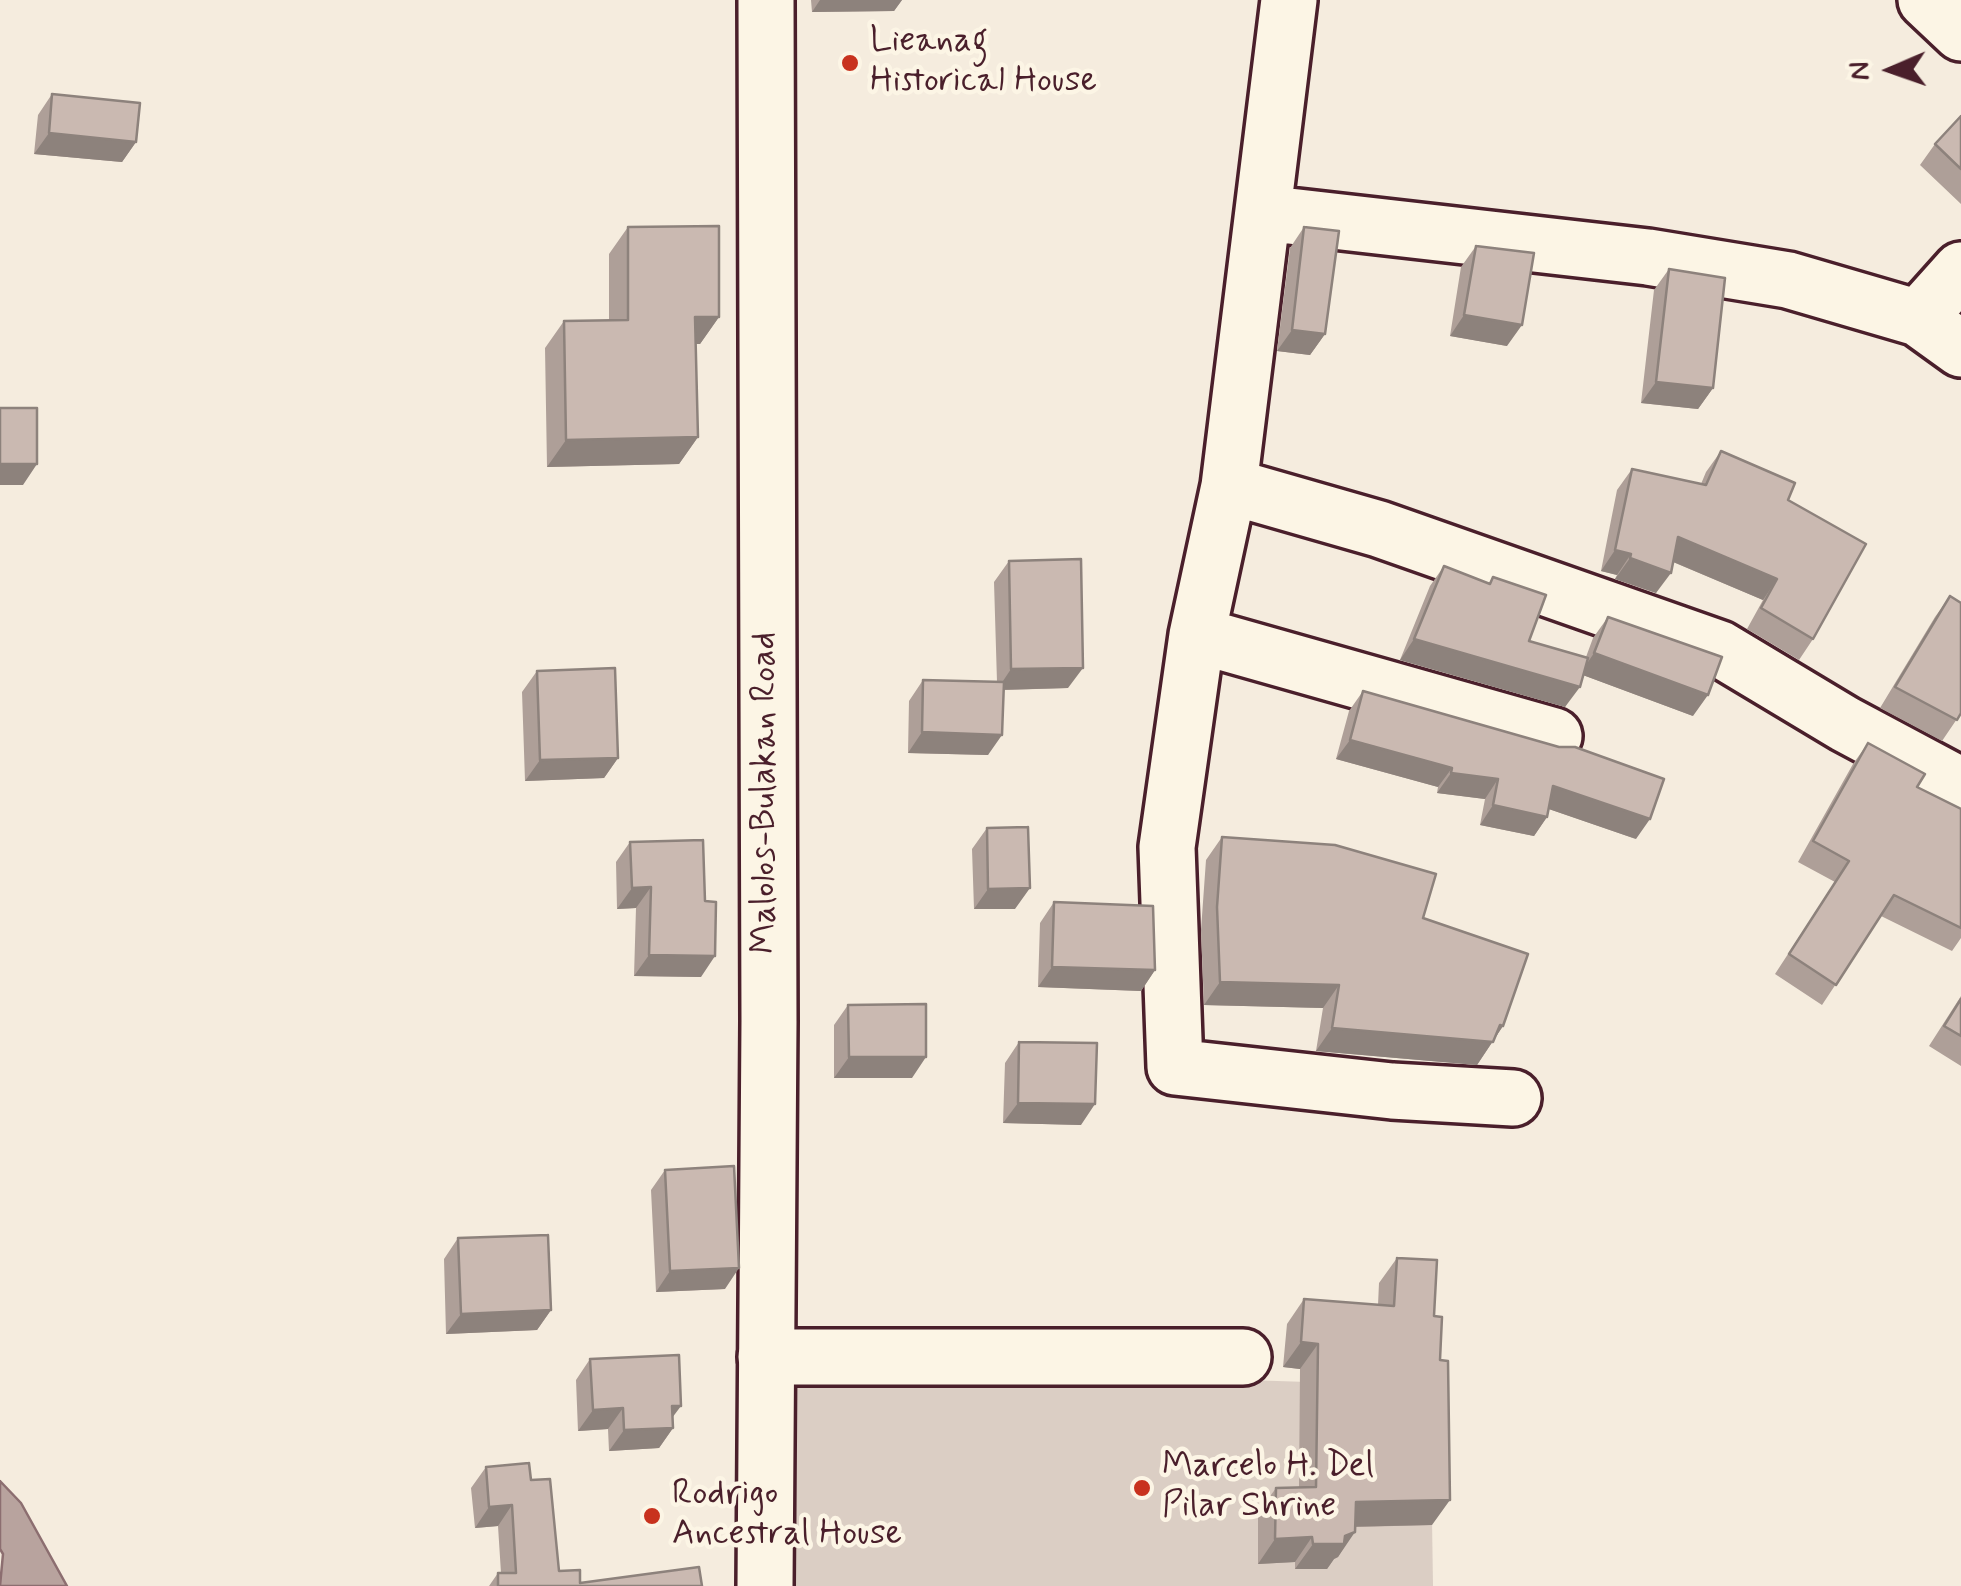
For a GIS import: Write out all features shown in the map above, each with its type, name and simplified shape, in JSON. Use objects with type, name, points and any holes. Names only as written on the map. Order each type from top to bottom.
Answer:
[{"type":"street","name":"Malolos-Bulakan Road","points":[[765,1586],[766,0]]},
{"type":"street","points":[[1288,0],[1229,486],[1197,636],[1167,848],[1175,1067],[1392,1091],[1514,1098]]},
{"type":"street","points":[[1926,0],[1961,33]]},
{"type":"street","points":[[1263,214],[1648,257],[1788,280],[1940,334],[1961,270]]},
{"type":"street","points":[[1229,486],[1380,529],[1720,649],[1845,724],[1961,786]]},
{"type":"street","points":[[1197,636],[1554,736]]},
{"type":"street","points":[[766,1357],[1242,1358]]},
{"type":"shaded area","points":[[788,1365],[1430,1386],[1433,1586],[789,1586]]},
{"type":"shaded area","points":[[0,1481],[21,1503],[67,1586],[0,1586]]},
{"type":"building","points":[[52,94],[140,103],[136,142],[49,133]]},
{"type":"building","points":[[1961,116],[1961,169],[1935,144]]},
{"type":"building","points":[[719,226],[719,317],[695,317],[698,437],[566,440],[564,321],[628,320],[628,227]]},
{"type":"building","points":[[1304,227],[1339,231],[1325,334],[1292,330]]},
{"type":"building","points":[[1476,246],[1534,253],[1522,325],[1464,315]]},
{"type":"building","points":[[1669,269],[1725,278],[1713,388],[1656,382]]},
{"type":"building","points":[[0,408],[37,408],[37,464],[0,464]]},
{"type":"building","points":[[1721,451],[1795,483],[1788,500],[1866,544],[1813,639],[1761,608],[1777,579],[1678,537],[1671,573],[1615,550],[1632,469],[1706,485]]},
{"type":"building","points":[[1081,559],[1083,668],[1011,669],[1009,561]]},
{"type":"building","points":[[1444,566],[1490,584],[1493,577],[1546,595],[1529,641],[1588,658],[1580,687],[1414,639]]},
{"type":"building","points":[[1950,596],[1961,603],[1961,713],[1957,720],[1895,687]]},
{"type":"building","points":[[1608,617],[1722,657],[1708,695],[1594,653]]},
{"type":"building","points":[[615,668],[618,758],[540,760],[537,671]]},
{"type":"building","points":[[923,680],[1004,682],[1002,735],[922,732]]},
{"type":"building","points":[[1363,691],[1559,747],[1575,747],[1664,779],[1650,819],[1553,786],[1547,817],[1493,805],[1498,779],[1451,773],[1452,768],[1350,740]]},
{"type":"building","points":[[1868,743],[1925,774],[1917,787],[1961,809],[1961,928],[1894,895],[1836,985],[1789,954],[1849,861],[1813,841]]},
{"type":"building","points":[[1028,827],[1030,888],[988,889],[987,828]]},
{"type":"building","points":[[1222,837],[1335,845],[1436,874],[1423,918],[1528,954],[1503,1026],[1500,1025],[1493,1042],[1332,1028],[1339,985],[1220,982],[1217,907]]},
{"type":"building","points":[[703,840],[705,901],[716,902],[715,956],[649,955],[651,887],[632,888],[630,842]]},
{"type":"building","points":[[1054,902],[1153,906],[1155,970],[1052,967]]},
{"type":"building","points":[[1961,999],[1961,1036],[1944,1026]]},
{"type":"building","points":[[926,1004],[926,1057],[849,1057],[848,1005]]},
{"type":"building","points":[[1019,1042],[1097,1043],[1095,1104],[1018,1103]]},
{"type":"building","points":[[734,1166],[739,1268],[670,1271],[665,1170]]},
{"type":"building","points":[[548,1235],[551,1310],[461,1314],[458,1238]]},
{"type":"building","points":[[1397,1258],[1437,1260],[1434,1316],[1442,1317],[1440,1360],[1448,1361],[1450,1500],[1356,1502],[1355,1532],[1345,1536],[1344,1544],[1313,1544],[1312,1537],[1275,1539],[1276,1488],[1316,1487],[1318,1344],[1301,1342],[1304,1299],[1394,1306]]},
{"type":"building","points":[[679,1355],[681,1406],[672,1406],[673,1428],[624,1430],[623,1408],[593,1410],[590,1359]]},
{"type":"building","points":[[529,1463],[531,1480],[550,1479],[559,1571],[580,1570],[580,1583],[699,1567],[702,1586],[498,1586],[498,1573],[516,1573],[512,1505],[489,1507],[486,1467]]},
{"type":"place","name":"Lieanag Historical House","points":[[850,63]]},
{"type":"place","name":"Marcelo H. Del Pilar Shrine","points":[[1142,1488]]},
{"type":"place","name":"Rodrigo Ancestral House","points":[[652,1516]]}]
